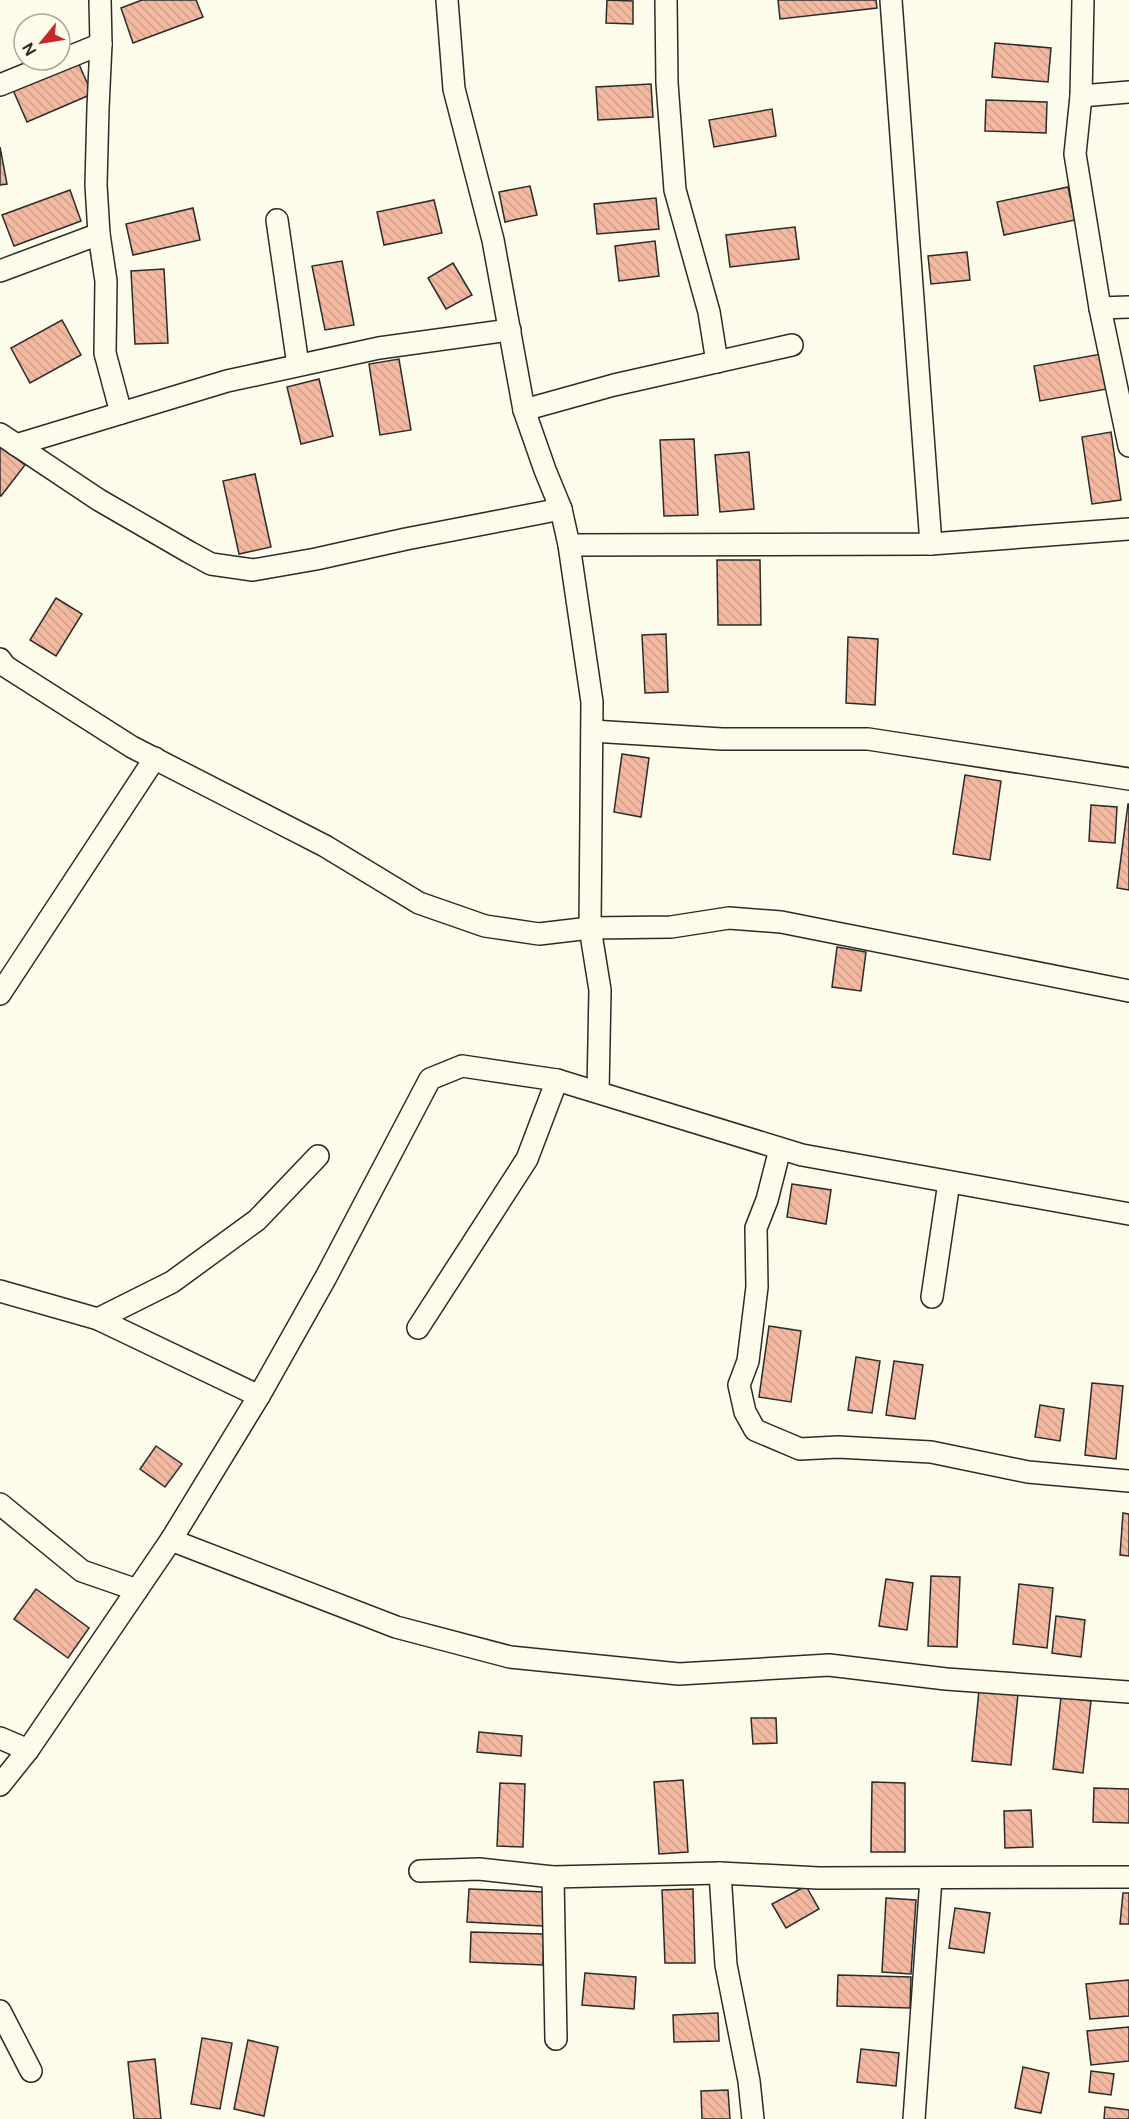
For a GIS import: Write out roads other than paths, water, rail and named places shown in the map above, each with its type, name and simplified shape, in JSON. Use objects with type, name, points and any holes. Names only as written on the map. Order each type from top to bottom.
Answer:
[{"type":"street","points":[[100,0],[101,44],[96,185],[99,234],[106,281],[105,353],[121,414]]},
{"type":"street","points":[[447,0],[454,89],[494,240],[524,410],[561,509],[569,544],[592,702],[590,928],[600,990],[598,1092]]},
{"type":"street","points":[[666,0],[667,83],[675,190],[709,312],[717,362]]},
{"type":"street","points":[[891,0],[931,544]]},
{"type":"street","points":[[1083,0],[1081,96],[1075,154],[1100,308],[1129,446]]},
{"type":"street","points":[[0,85],[101,44]]},
{"type":"street","points":[[1081,96],[1129,92]]},
{"type":"street","points":[[277,220],[298,365]]},
{"type":"street","points":[[0,271],[99,234]]},
{"type":"street","points":[[1100,308],[1129,307]]},
{"type":"street","points":[[8,440],[121,414],[227,381],[298,365],[379,348],[510,330]]},
{"type":"street","points":[[524,410],[614,386],[792,345]]},
{"type":"street","points":[[8,440],[99,501],[211,564],[253,570],[316,560],[406,539],[561,509]]},
{"type":"street","points":[[569,544],[931,544],[1129,529]]},
{"type":"street","points":[[2,665],[132,747],[326,846],[419,903],[485,926],[539,934],[590,928],[670,927],[729,918],[781,922],[1129,991]]},
{"type":"street","points":[[592,731],[722,739],[868,739],[1129,779]]},
{"type":"street","points":[[0,994],[154,758]]},
{"type":"street","points":[[0,1785],[28,1750],[171,1540],[259,1396],[326,1277],[430,1079],[462,1066],[557,1080],[802,1155],[1129,1214]]},
{"type":"street","points":[[417,1328],[527,1159],[557,1080]]},
{"type":"street","points":[[780,1149],[756,1228],[757,1287],[748,1361],[740,1385],[745,1412],[755,1430],[800,1449],[838,1447],[932,1452],[1028,1472],[1129,1481]]},
{"type":"street","points":[[98,1319],[172,1282],[258,1220],[318,1156]]},
{"type":"street","points":[[932,1297],[949,1182]]},
{"type":"street","points":[[0,1291],[98,1319],[259,1396]]},
{"type":"street","points":[[0,1504],[82,1571],[136,1590]]},
{"type":"street","points":[[171,1540],[396,1627],[510,1657],[679,1674],[829,1665],[946,1679],[1129,1692]]},
{"type":"street","points":[[0,1738],[28,1750]]},
{"type":"street","points":[[420,1871],[479,1869],[553,1877],[720,1873],[819,1878],[1129,1877]]},
{"type":"street","points":[[720,1873],[726,1965],[749,2081],[753,2119]]},
{"type":"street","points":[[553,1877],[556,2039]]},
{"type":"street","points":[[914,2119],[931,1878]]},
{"type":"street","points":[[0,2011],[31,2071]]}]
